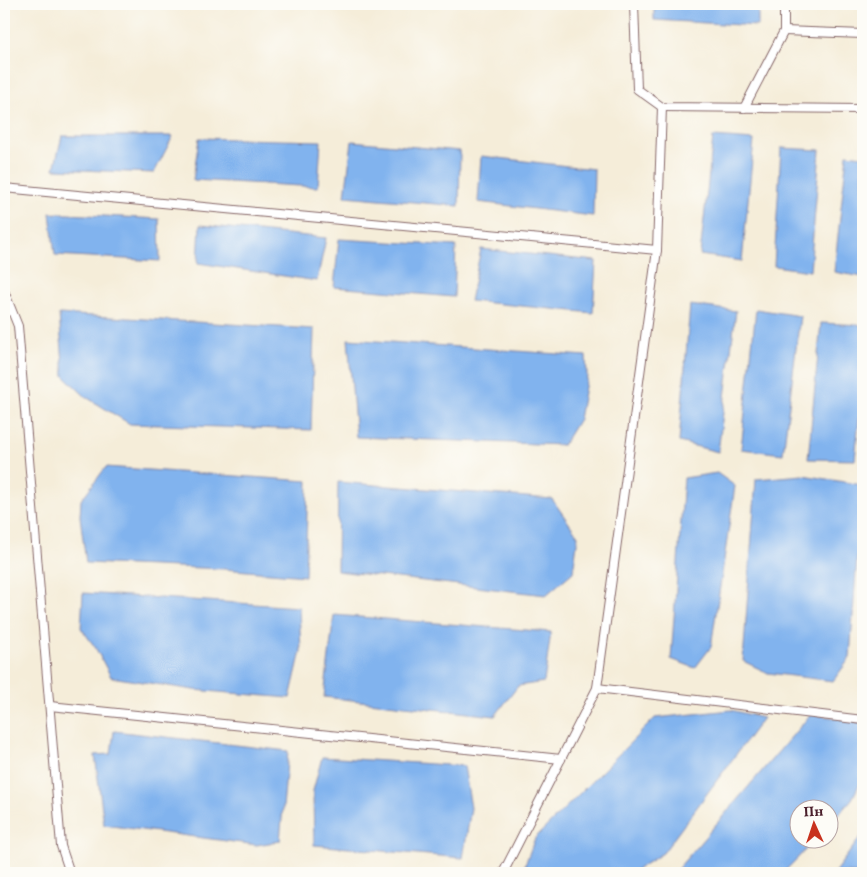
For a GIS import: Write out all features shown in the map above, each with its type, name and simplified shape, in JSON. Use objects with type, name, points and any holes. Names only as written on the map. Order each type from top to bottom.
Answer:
[{"type":"lane","points":[[634,4],[637,89],[662,107],[863,109]]},
{"type":"lane","points":[[744,108],[784,31],[784,4]]},
{"type":"lane","points":[[784,31],[863,34]]},
{"type":"lane","points":[[503,873],[597,688],[657,250],[662,107]]},
{"type":"lane","points":[[4,188],[657,250]]},
{"type":"lane","points":[[4,291],[18,326],[61,846],[70,873]]},
{"type":"lane","points":[[597,688],[863,720]]},
{"type":"lane","points":[[50,706],[561,759]]},
{"type":"water","points":[[654,4],[758,4],[758,26],[654,20]]},
{"type":"water","points":[[62,136],[173,136],[154,173],[54,169]]},
{"type":"water","points":[[713,137],[754,140],[742,261],[700,255]]},
{"type":"water","points":[[199,138],[321,141],[318,187],[193,180]]},
{"type":"water","points":[[352,141],[460,151],[459,206],[345,196]]},
{"type":"water","points":[[781,148],[820,150],[810,271],[774,266]]},
{"type":"water","points":[[847,154],[863,156],[863,277],[834,272]]},
{"type":"water","points":[[481,156],[594,169],[593,216],[478,202]]},
{"type":"water","points":[[50,213],[159,219],[160,261],[55,255]]},
{"type":"water","points":[[200,225],[326,238],[317,281],[198,263]]},
{"type":"water","points":[[339,239],[456,246],[454,297],[334,287]]},
{"type":"water","points":[[481,249],[596,261],[593,313],[470,301]]},
{"type":"water","points":[[690,305],[736,311],[718,452],[679,442]]},
{"type":"water","points":[[756,309],[800,316],[783,454],[741,449]]},
{"type":"water","points":[[59,314],[314,329],[311,430],[130,424],[86,397],[64,376]]},
{"type":"water","points":[[821,323],[863,325],[863,378],[855,460],[808,459]]},
{"type":"water","points":[[348,339],[586,356],[587,376],[579,419],[563,445],[356,437]]},
{"type":"water","points":[[106,467],[308,481],[305,576],[224,569],[86,563],[80,516],[81,500]]},
{"type":"water","points":[[717,473],[735,486],[711,647],[695,668],[671,659],[684,478]]},
{"type":"water","points":[[803,475],[862,485],[850,658],[833,681],[768,673],[743,661],[756,479]]},
{"type":"water","points":[[338,482],[552,499],[578,536],[573,572],[546,595],[337,571]]},
{"type":"water","points":[[83,593],[299,607],[301,651],[290,698],[194,690],[111,677],[95,647],[81,628]]},
{"type":"water","points":[[334,615],[551,632],[544,682],[518,686],[495,716],[324,697]]},
{"type":"water","points":[[731,710],[763,718],[663,853],[631,873],[522,873],[535,838],[655,718]]},
{"type":"water","points":[[811,714],[863,722],[863,777],[852,799],[840,813],[840,800],[790,800],[790,850],[805,850],[783,873],[674,873]]},
{"type":"water","points":[[114,731],[288,751],[280,841],[257,845],[104,825],[95,755],[111,754]]},
{"type":"water","points":[[322,757],[464,766],[471,808],[463,858],[314,845],[313,791]]},
{"type":"water","points":[[863,834],[863,873],[834,873]]}]
